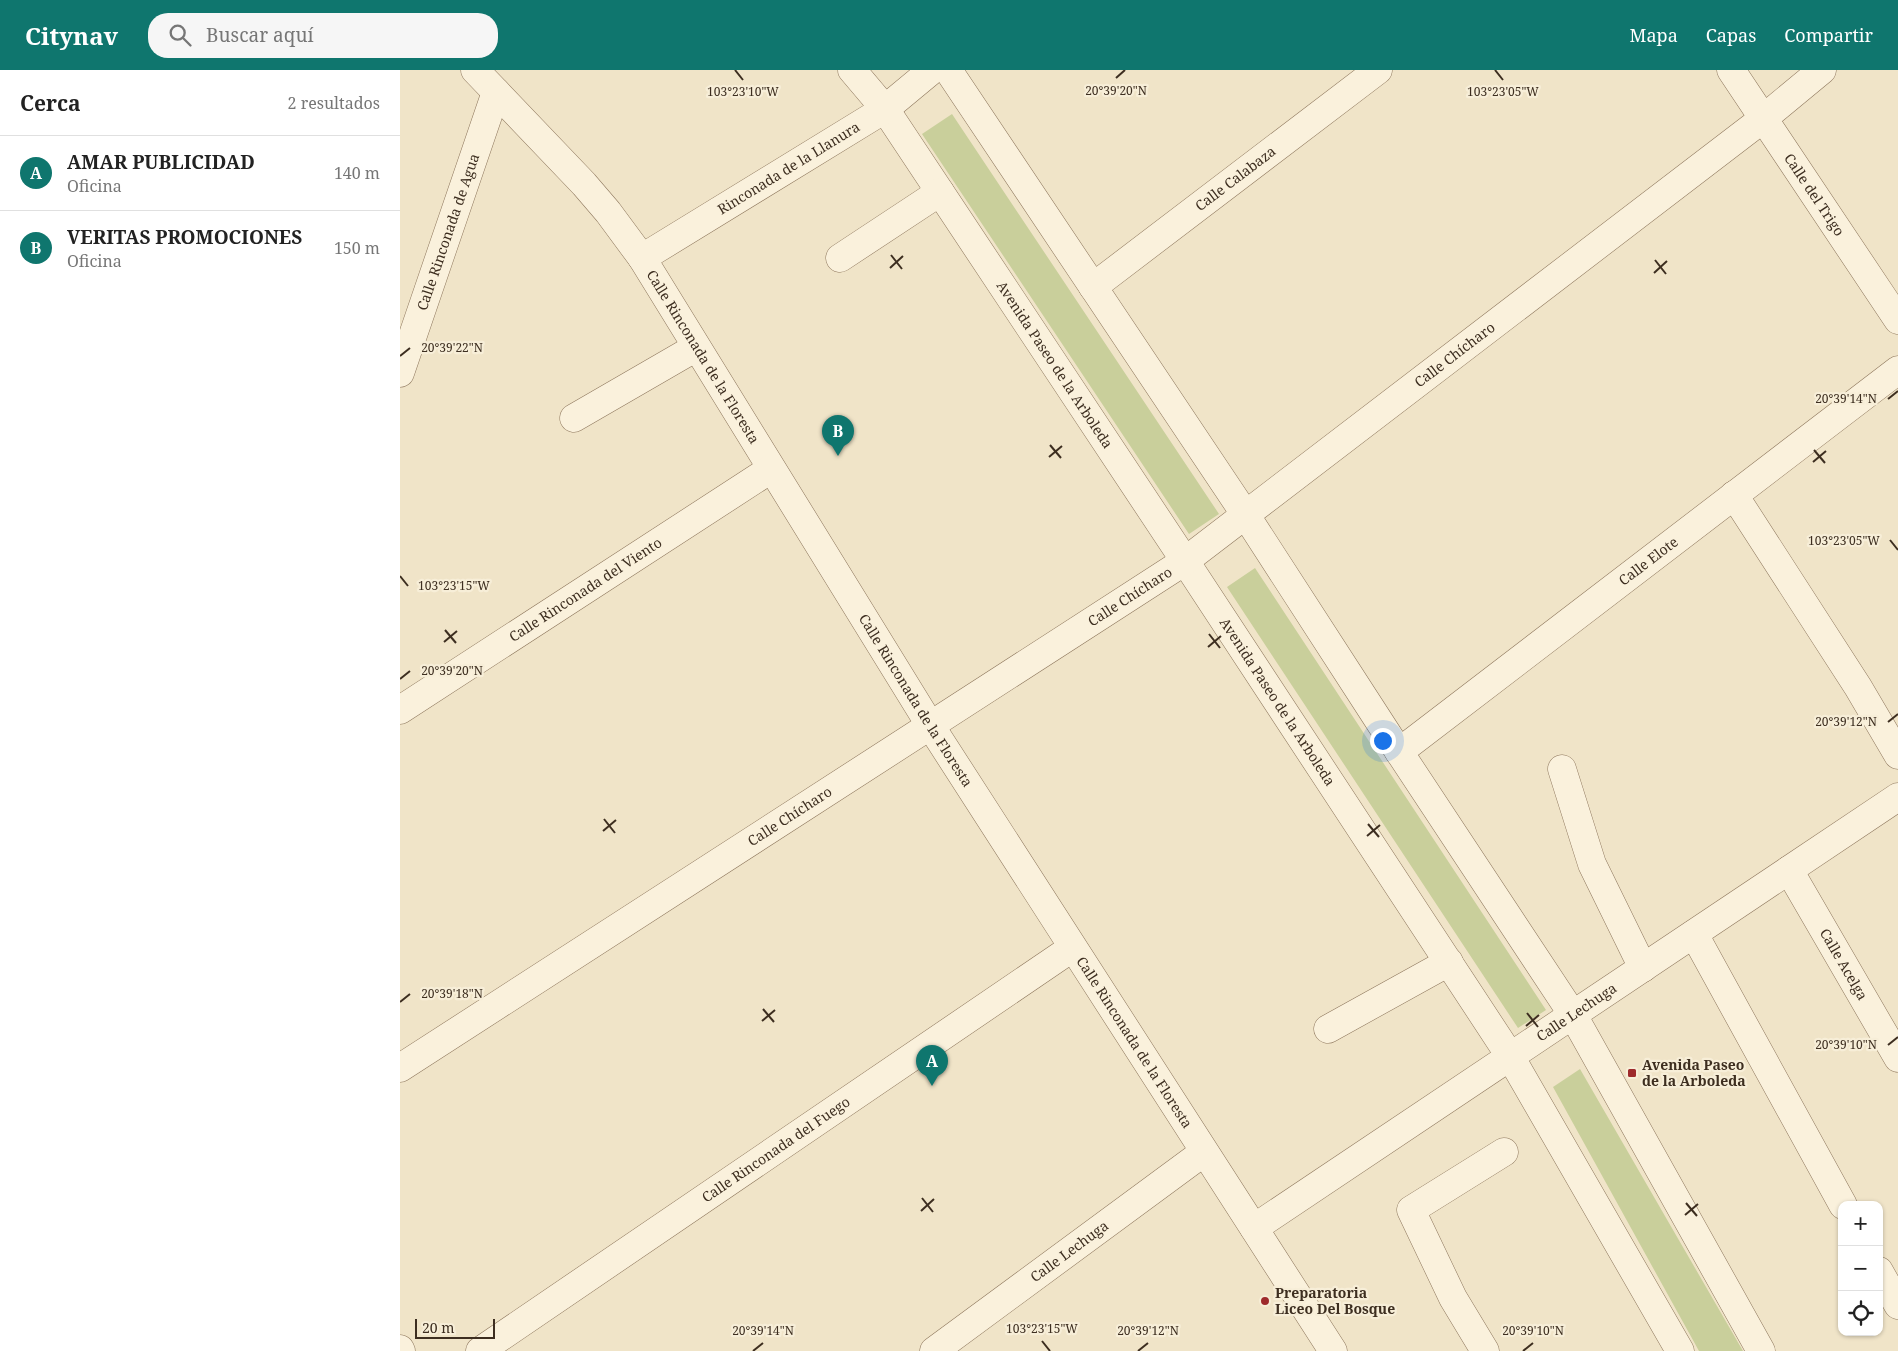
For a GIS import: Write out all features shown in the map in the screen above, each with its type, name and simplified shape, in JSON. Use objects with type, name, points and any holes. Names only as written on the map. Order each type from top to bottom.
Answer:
[{"type":"street","name":"Calle Rinconada de la Floresta","points":[[475,70],[584,184],[608,212],[642,258],[770,469],[930,725],[1333,1351]]},
{"type":"street","name":"Avenida Paseo de la Arboleda","points":[[852,70],[885,109],[1510,1056],[1675,1347]]},
{"type":"street","name":"Rinconada de la Llanura","points":[[642,258],[885,109],[932,70]]},
{"type":"street","points":[[948,70],[1246,514],[1399,752],[1573,1015],[1761,1351]]},
{"type":"street","name":"Calle Calabaza","points":[[1093,287],[1378,70]]},
{"type":"street","name":"Calle del Trigo","points":[[1731,70],[1898,320]]},
{"type":"street","name":"Calle Chícharo","points":[[400,1068],[1185,561],[1764,118],[1822,70]]},
{"type":"street","name":"Calle Rinconada de Agua","points":[[400,372],[496,92]]},
{"type":"street","points":[[840,258],[940,192]]},
{"type":"street","points":[[574,418],[696,348]]},
{"type":"street","name":"Calle Elote","points":[[1399,752],[1898,370]]},
{"type":"street","name":"Calle Rinconada del Viento","points":[[400,710],[770,469]]},
{"type":"street","points":[[1734,496],[1858,687],[1898,755]]},
{"type":"street","points":[[1562,769],[1592,864],[1643,968]]},
{"type":"street","name":"Calle Lechuga","points":[[1254,1228],[1898,797]]},
{"type":"street","name":"Calle Acelga","points":[[1789,870],[1898,1058]]},
{"type":"street","points":[[1694,934],[1841,1201]]},
{"type":"street","name":"Calle Rinconada del Fuego","points":[[480,1351],[1072,948]]},
{"type":"street","points":[[1328,1029],[1449,962]]},
{"type":"street","name":"Calle Lechuga","points":[[934,1351],[1204,1152]]},
{"type":"street","points":[[1485,1351],[1453,1298],[1411,1210],[1504,1152]]},
{"type":"street","points":[[1883,1278],[1898,1305]]},
{"type":"green space","points":[[952,114],[1219,514],[1189,534],[922,134]]},
{"type":"green space","points":[[1255,568],[1546,1010],[1518,1028],[1227,587]]},
{"type":"green space","points":[[1580,1069],[1743,1351],[1699,1351],[1553,1087]]},
{"type":"place","name":"VERITAS PROMOCIONES","points":[[838,456]]},
{"type":"place","name":"Avenida Paseo de la Arboleda","points":[[1632,1073]]},
{"type":"place","name":"AMAR PUBLICIDAD","points":[[932,1086]]},
{"type":"place","name":"Preparatoria Liceo Del Bosque","points":[[1265,1301]]}]
